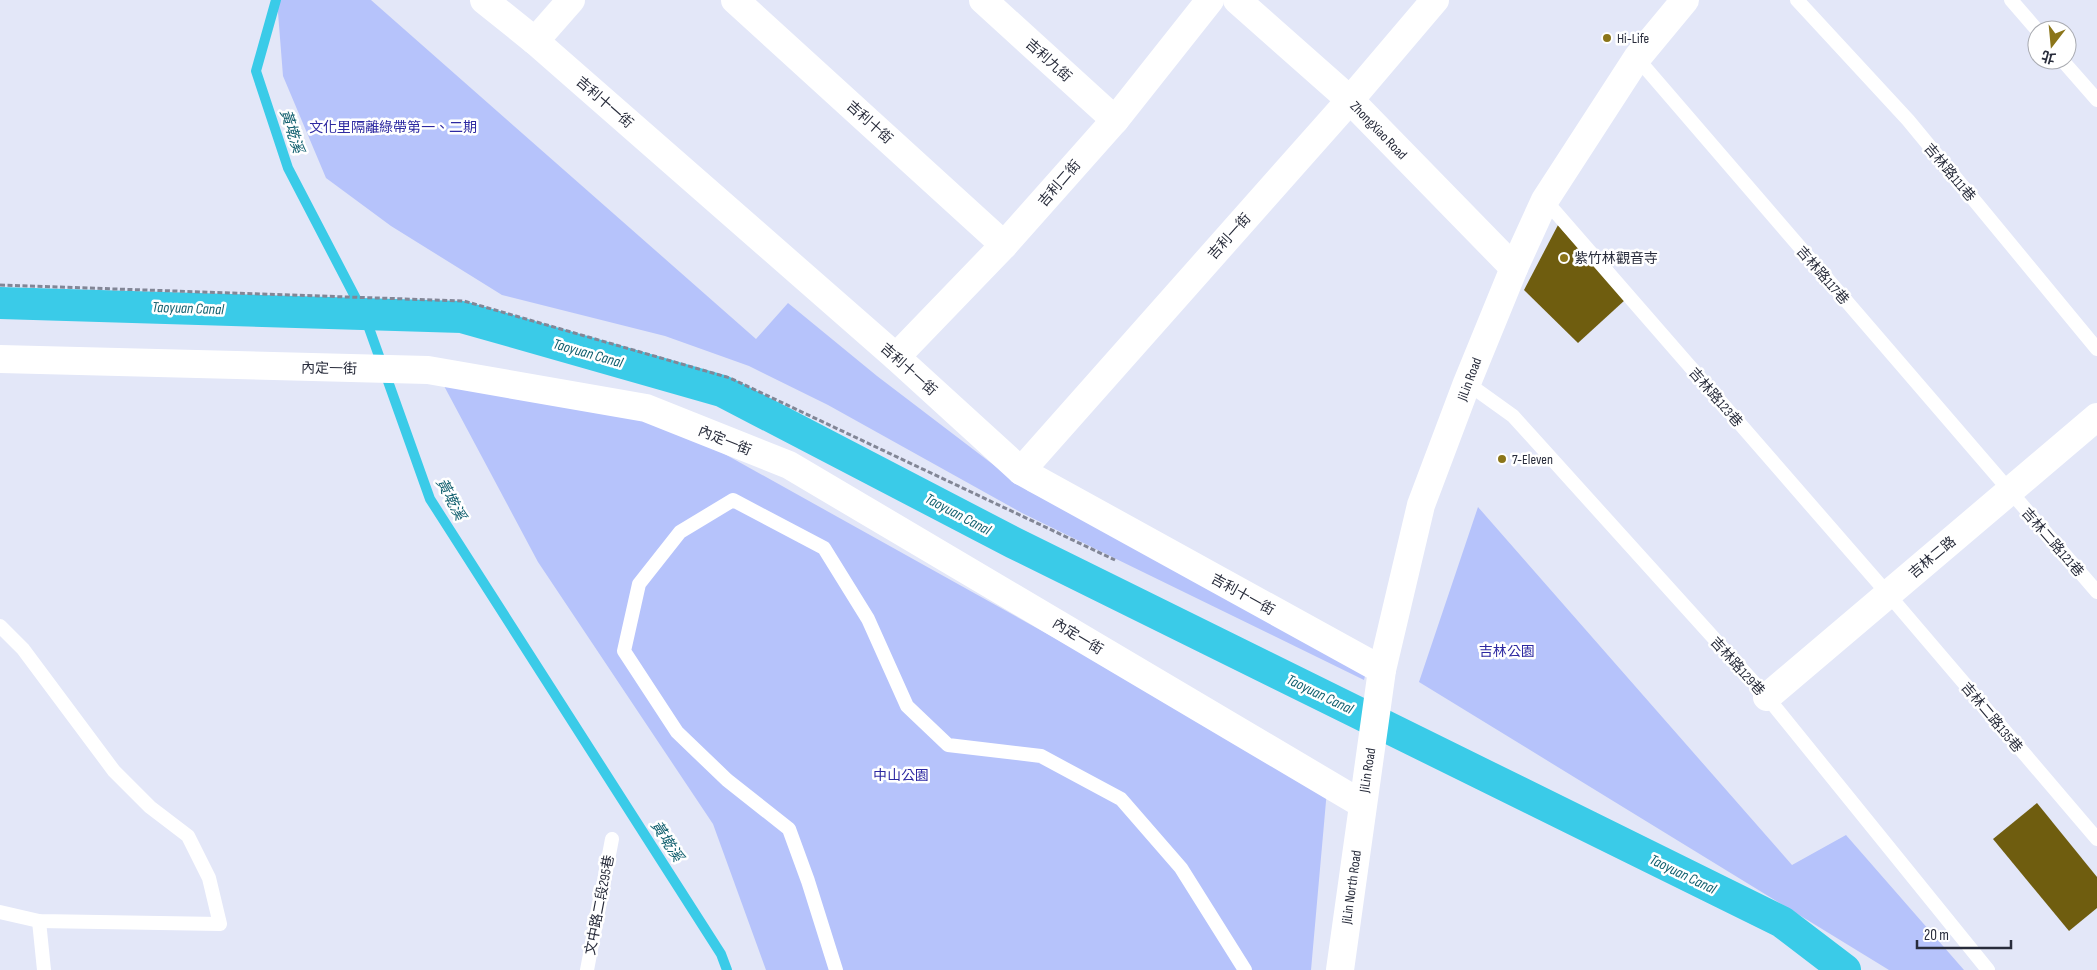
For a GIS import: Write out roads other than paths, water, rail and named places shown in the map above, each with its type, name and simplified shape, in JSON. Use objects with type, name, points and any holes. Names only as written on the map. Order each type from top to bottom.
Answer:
[{"type":"street","name":"吉利十一街","points":[[484,0],[536,42],[896,357],[1021,471],[1382,670]]},
{"type":"street","points":[[536,42],[571,0]]},
{"type":"street","name":"吉利十街","points":[[735,0],[1004,245]]},
{"type":"street","name":"吉利九街","points":[[983,0],[1115,120]]},
{"type":"street","name":"吉利二街","points":[[896,357],[1004,245],[1115,120],[1210,0]]},
{"type":"street","name":"ZhongXiao Road","points":[[1236,0],[1350,100],[1514,268]]},
{"type":"street","name":"吉利一街","points":[[1021,471],[1350,100],[1435,0]]},
{"type":"street","name":"JiLin Road","points":[[1362,804],[1382,670],[1421,505],[1467,383],[1514,268],[1545,200],[1637,58],[1685,0]]},
{"type":"street","name":"內定一街","points":[[0,359],[428,370],[646,408],[789,465],[1362,804]]},
{"type":"street","name":"吉林二路","points":[[1767,697],[2097,416]]},
{"type":"street","name":"JiLin North Road","points":[[1340,970],[1362,804]]},
{"type":"lane","name":"吉林路111巷","points":[[1797,0],[1908,120],[2097,349]]},
{"type":"lane","points":[[2011,0],[2028,20]]},
{"type":"lane","name":"吉林路117巷","points":[[1637,58],[2010,491]]},
{"type":"lane","points":[[2071,70],[2097,100]]},
{"type":"lane","name":"吉林路123巷","points":[[1545,200],[1888,594]]},
{"type":"lane","name":"吉林路129巷","points":[[1467,383],[1513,416],[1767,697],[1988,970]]},
{"type":"lane","name":"吉林二路121巷","points":[[2010,491],[2097,592]]},
{"type":"lane","points":[[836,970],[808,881],[789,829],[727,780],[677,732],[624,651],[639,584],[680,532],[733,500],[824,548],[868,619],[908,706],[948,744],[1041,756],[1121,799],[1181,868],[1246,970]]},
{"type":"lane","name":"吉林二路135巷","points":[[1888,594],[2097,839]]},
{"type":"lane","points":[[0,626],[23,649],[114,771],[150,807],[188,836],[209,878],[220,924],[40,921],[0,912]]},
{"type":"lane","name":"文中路二段295巷","points":[[586,970],[612,839]]},
{"type":"lane","points":[[40,921],[44,970]]},
{"type":"waterway","name":"黃墘溪","points":[[276,0],[256,71],[288,168],[364,314],[430,499],[721,954],[727,970]]},
{"type":"waterway","name":"Taoyuan Canal","points":[[0,303],[462,317],[722,391],[1014,543],[1782,922],[1845,970]]},
{"type":"place","name":"Hi-Life","points":[[1607,38]]},
{"type":"place","name":"紫竹林觀音寺","points":[[1564,258]]},
{"type":"place","name":"7-Eleven","points":[[1502,459]]},
{"type":"park label","name":"文化里隔離綠帶第一、二期","points":[[393,127]]},
{"type":"park label","name":"吉林公園","points":[[1507,651]]},
{"type":"park label","name":"中山公園","points":[[901,775]]}]
